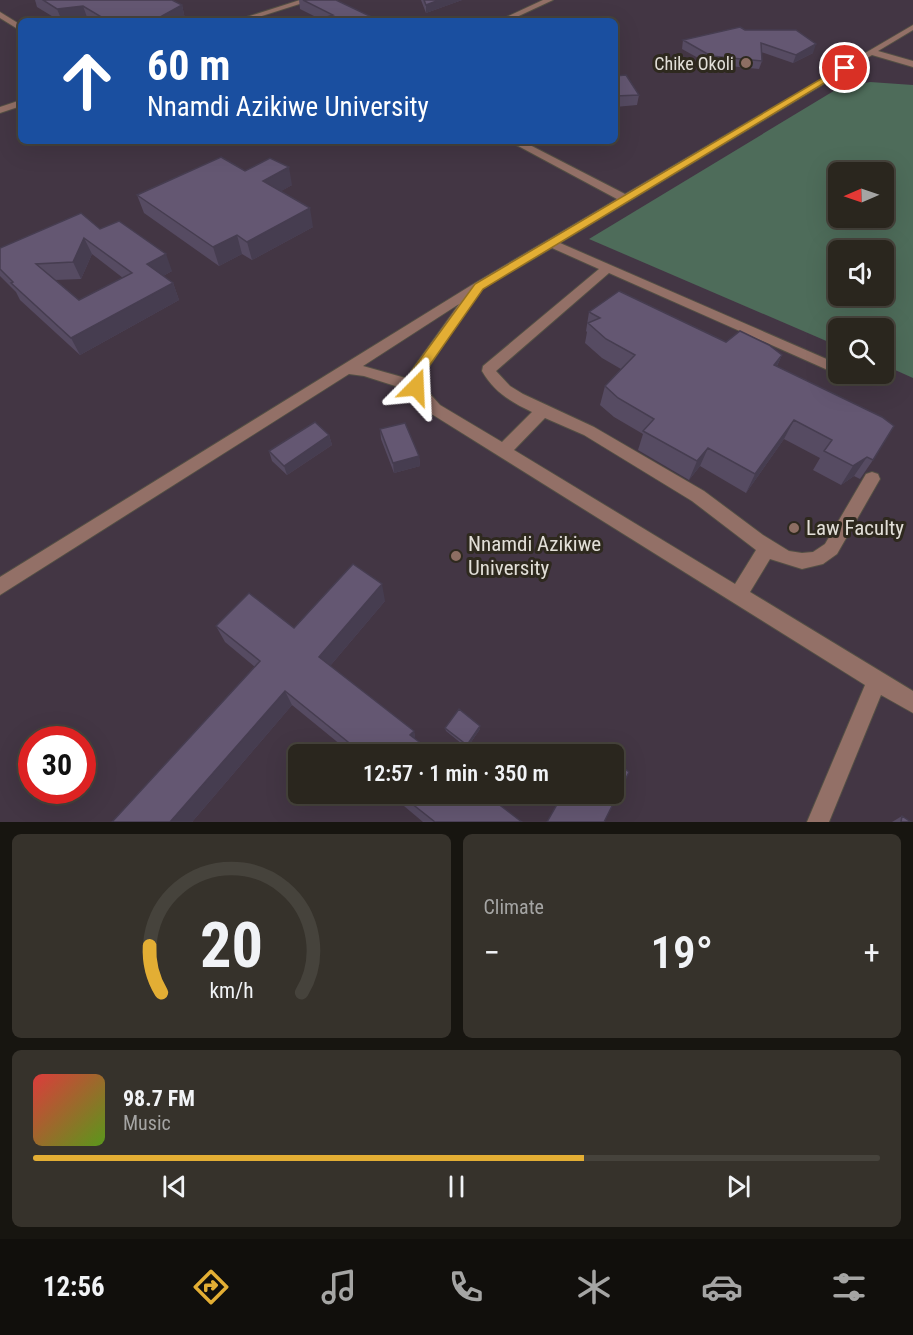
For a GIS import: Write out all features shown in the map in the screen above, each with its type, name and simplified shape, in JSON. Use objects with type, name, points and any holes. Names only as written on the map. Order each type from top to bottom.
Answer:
[{"type":"street","points":[[248,18],[308,0]]},
{"type":"street","points":[[509,18],[549,0]]},
{"type":"street","points":[[0,14],[18,27]]},
{"type":"street","points":[[0,587],[479,286],[911,31]]},
{"type":"street","points":[[872,52],[913,64]]},
{"type":"street","points":[[0,110],[18,104]]},
{"type":"street","points":[[520,144],[625,199]]},
{"type":"street","points":[[551,243],[828,366]]},
{"type":"street","points":[[608,268],[490,366],[489,371],[494,381],[542,412],[589,431],[718,509],[767,549],[792,560],[807,562],[822,558],[831,549],[872,479]]},
{"type":"street","points":[[416,387],[416,375],[479,286]]},
{"type":"street","points":[[347,369],[365,370],[416,387],[435,409],[913,703]]},
{"type":"street","points":[[503,451],[542,412]]},
{"type":"street","points":[[738,595],[767,549]]},
{"type":"street","points":[[818,822],[877,680]]},
{"type":"shaded area","name":"Nnamdi Azikiwe University","points":[[0,0],[913,0],[913,822],[0,822]]},
{"type":"green space","points":[[870,82],[913,85],[913,378],[894,369],[894,318],[828,318],[828,342],[589,239],[837,89]]},
{"type":"building","points":[[43,0],[172,0],[182,5],[158,18],[103,18],[83,6],[57,9]]},
{"type":"building","points":[[303,0],[336,0],[374,18],[324,18],[333,15]]},
{"type":"building","points":[[424,0],[439,0],[426,5]]},
{"type":"building","points":[[740,27],[745,30],[796,30],[816,44],[796,55],[761,43],[762,61],[711,56],[683,40]]},
{"type":"building","points":[[626,75],[639,95],[618,96],[618,76]]},
{"type":"building","points":[[221,157],[245,171],[270,158],[289,167],[263,181],[310,208],[247,242],[237,235],[213,247],[137,195]]},
{"type":"building","points":[[81,213],[100,229],[119,221],[166,254],[147,264],[173,283],[71,338],[11,283],[13,282],[0,269],[0,248]],"holes":[[[84,238],[132,273],[79,300],[36,264],[73,262]]]},
{"type":"building","points":[[619,291],[726,342],[740,331],[769,345],[782,355],[774,365],[882,417],[894,426],[873,460],[867,457],[853,466],[824,451],[832,440],[794,420],[755,474],[708,448],[697,461],[643,431],[654,419],[618,398],[605,386],[635,355],[606,339],[588,323],[600,318],[589,312]]},
{"type":"building","points":[[315,422],[329,435],[284,466],[269,451]]},
{"type":"building","points":[[405,423],[419,456],[393,463],[380,429]]},
{"type":"building","points":[[353,564],[382,584],[319,657],[414,731],[410,735],[422,744],[351,744],[285,691],[170,822],[112,822],[260,661],[216,626],[249,593],[294,628]]},
{"type":"building","points":[[459,709],[480,726],[468,744],[445,728]]},
{"type":"building","points":[[624,768],[629,772],[624,782]]},
{"type":"building","points":[[412,804],[498,804],[522,822],[435,822]]},
{"type":"building","points":[[557,804],[613,804],[604,822],[547,822]]},
{"type":"building","points":[[902,816],[911,822],[901,822]]},
{"type":"place","name":"Chike Okoli","points":[[746,63]]},
{"type":"place","name":"Law Faculty","points":[[794,528]]},
{"type":"place","name":"Nnamdi Azikiwe University","points":[[456,556]]},
{"type":"route","points":[[416,387],[416,375],[479,286],[845,68]]}]
